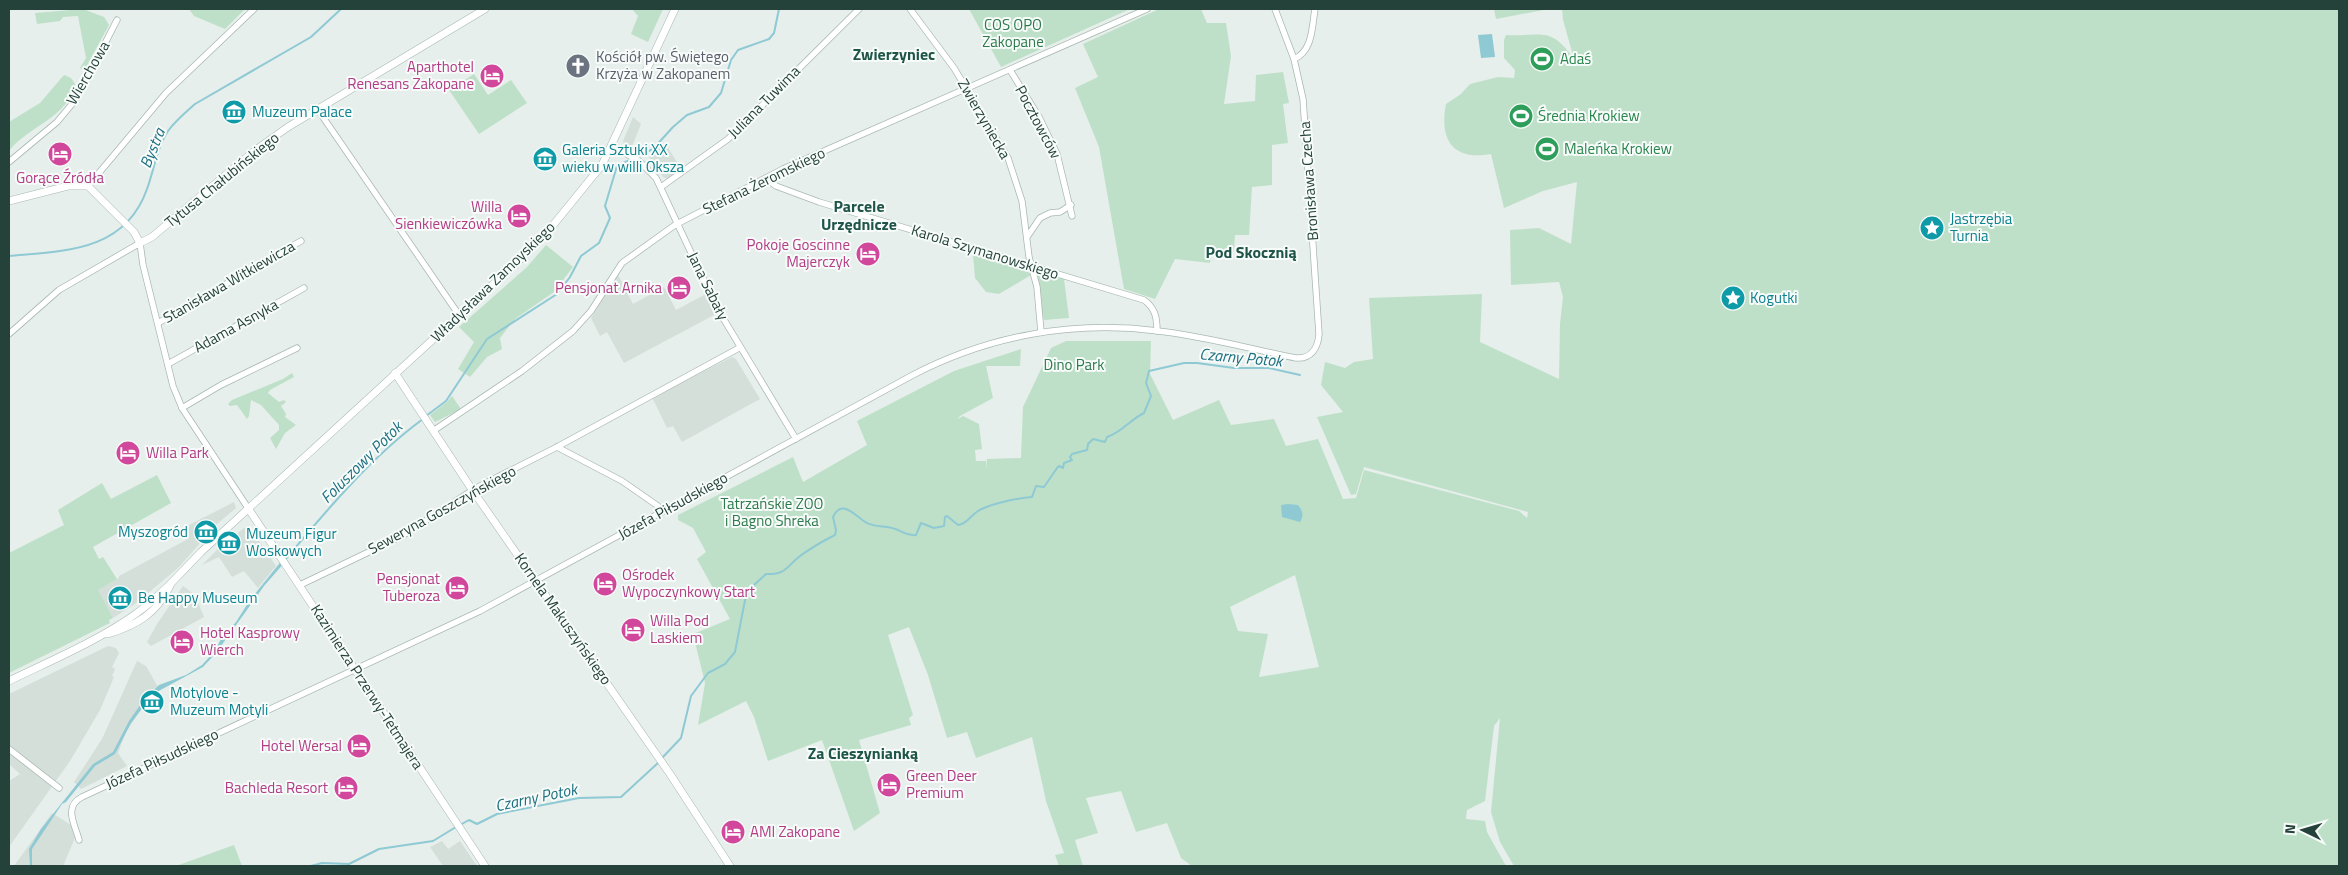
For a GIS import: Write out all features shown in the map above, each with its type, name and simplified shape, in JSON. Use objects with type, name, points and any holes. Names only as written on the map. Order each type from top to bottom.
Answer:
[{"type":"street","points":[[88,186],[166,93],[254,9]]},
{"type":"street","points":[[470,9],[475,15]]},
{"type":"street","name":"Tytusa Chałubińskiego","points":[[140,244],[152,237],[253,152],[288,127],[485,9]]},
{"type":"street","name":"Władysława Zamoyskiego","points":[[172,584],[201,552],[545,234],[594,178],[675,9]]},
{"type":"street","name":"Juliana Tuwima","points":[[661,187],[728,138],[859,9]]},
{"type":"street","name":"Zwierzyniecka","points":[[910,9],[966,88],[1008,158],[1022,201],[1037,287],[1042,332]]},
{"type":"street","name":"Stefana Żeromskiego","points":[[434,431],[522,371],[573,331],[589,314],[622,264],[678,224],[766,178],[1147,9]]},
{"type":"street","name":"Bronisława Czecha","points":[[1274,9],[1294,59],[1304,111],[1319,327],[1318,344],[1309,355]]},
{"type":"street","points":[[1294,59],[1301,56],[1307,47],[1315,9]]},
{"type":"street","name":"Wierchowa","points":[[9,162],[57,122],[77,98],[117,20]]},
{"type":"street","name":"Pocztowców","points":[[1010,70],[1039,117],[1057,154],[1071,205],[1072,216]]},
{"type":"street","points":[[318,110],[459,315]]},
{"type":"street","name":"Jana Sabały","points":[[611,146],[642,162],[653,174],[661,187],[717,308],[796,439]]},
{"type":"street","name":"Karola Szymanowskiego","points":[[766,178],[776,186],[819,202],[1144,300],[1152,306],[1156,316],[1157,331]]},
{"type":"street","points":[[9,201],[68,186],[88,186],[131,229],[140,244],[59,290],[9,334]]},
{"type":"street","points":[[1027,237],[1040,218],[1050,213],[1060,212],[1071,205]]},
{"type":"street","name":"Stanisława Witkiewicza","points":[[158,323],[301,241]]},
{"type":"street","name":"Stanisława Witkiewicza","points":[[140,244],[168,364],[182,408],[248,508]]},
{"type":"street","name":"Adama Asnyka","points":[[168,364],[304,288]]},
{"type":"street","name":"Józefa Piłsudskiego","points":[[79,840],[72,814],[72,805],[82,797],[354,668],[431,634],[537,581],[941,361],[990,344],[1042,332],[1099,327],[1157,331],[1296,358],[1309,355]]},
{"type":"street","points":[[182,408],[221,385],[297,348]]},
{"type":"street","name":"Seweryna Goszczyńskiego","points":[[300,585],[402,536],[473,491],[740,348]]},
{"type":"street","name":"Kornela Makuszyńskiego","points":[[395,373],[473,491],[663,764],[730,866]]},
{"type":"street","points":[[557,447],[622,481],[658,506],[662,512]]},
{"type":"street","name":"Kazimierza Przerwy-Tetmajera","points":[[248,508],[485,866]]},
{"type":"street","points":[[128,623],[172,584]]},
{"type":"street","points":[[9,681],[128,623],[146,618],[157,607],[172,584]]},
{"type":"street","points":[[152,601],[157,607]]},
{"type":"street","points":[[9,749],[59,788]]},
{"type":"shaded area","points":[[633,117],[641,124],[631,149],[624,145],[623,141]]},
{"type":"shaded area","points":[[665,143],[682,170],[668,179],[663,177],[649,157]]},
{"type":"shaded area","points":[[618,275],[633,304],[664,287],[676,310],[706,294],[716,314],[624,363],[607,332],[600,336],[591,318]]},
{"type":"shaded area","points":[[732,357],[736,359],[760,399],[682,442],[673,426],[667,428],[652,397]]},
{"type":"shaded area","points":[[234,502],[236,508],[217,524],[178,568],[135,604],[113,618],[97,590],[188,539],[183,528]]},
{"type":"shaded area","points":[[248,525],[276,566],[258,588],[244,571],[232,577],[219,557],[202,565],[220,547]]},
{"type":"shaded area","points":[[183,586],[195,595],[204,617],[151,646],[147,642]]},
{"type":"shaded area","points":[[108,646],[116,648],[119,653],[112,667],[115,669],[112,676],[114,677],[100,710],[70,761],[9,847],[9,781],[20,774],[9,764],[9,694]]},
{"type":"shaded area","points":[[137,661],[146,666],[159,689],[146,702],[126,732],[118,753],[127,766],[81,789],[74,782],[102,739]]},
{"type":"shaded area","points":[[52,813],[71,825],[75,838],[63,866],[14,866]]},
{"type":"shaded area","points":[[442,841],[448,849],[460,841],[477,866],[443,866],[430,847]]},
{"type":"green space","points":[[83,9],[104,17],[109,25],[84,71],[80,68],[86,58],[78,16],[63,17],[60,21],[37,24],[35,13]]},
{"type":"green space","points":[[189,9],[245,9],[225,29],[194,16]]},
{"type":"green space","points":[[632,9],[663,9],[648,42],[631,34],[638,16]]},
{"type":"green space","name":"COS OPO Zakopane","points":[[969,9],[1130,9],[1001,67]]},
{"type":"green space","points":[[1159,9],[1201,9],[1207,23],[1226,23],[1231,56],[1224,104],[1255,101],[1256,75],[1283,72],[1289,103],[1283,104],[1288,143],[1272,145],[1272,185],[1252,187],[1249,235],[1235,235],[1234,252],[1212,251],[1210,263],[1175,259],[1155,299],[1124,289],[1099,147],[1075,88],[1098,77],[1083,44]]},
{"type":"green space","points":[[1494,9],[1549,9],[1496,19]]},
{"type":"green space","points":[[1562,9],[2339,9],[2339,866],[1514,866],[1500,842],[1491,812],[1500,718],[1494,726],[1485,801],[1467,810],[1466,819],[1485,821],[1487,832],[1506,866],[1192,866],[1181,858],[1167,823],[1136,832],[1121,791],[1086,798],[1098,833],[1075,840],[1083,866],[1059,866],[1055,855],[1064,853],[1046,801],[1032,737],[976,758],[967,732],[947,738],[928,675],[909,627],[888,635],[913,715],[909,718],[911,725],[859,740],[880,813],[854,831],[822,740],[768,761],[754,717],[746,701],[698,725],[705,683],[693,634],[730,619],[697,559],[706,552],[693,528],[678,520],[678,515],[793,457],[803,482],[867,445],[857,421],[954,371],[1021,349],[1020,366],[986,366],[993,398],[960,416],[958,419],[963,416],[979,424],[982,449],[975,450],[976,461],[986,461],[986,470],[987,459],[1021,458],[1023,407],[1051,348],[1066,341],[1151,341],[1150,374],[1173,420],[1219,400],[1231,425],[1274,419],[1286,446],[1318,439],[1343,499],[1356,498],[1364,470],[1519,511],[1527,518],[1528,512],[1364,467],[1356,494],[1351,495],[1317,417],[1343,412],[1321,385],[1325,362],[1345,368],[1354,362],[1373,359],[1369,298],[1482,294],[1480,342],[1559,379],[1560,324],[1563,297],[1559,282],[1511,285],[1510,230],[1539,228],[1571,244],[1577,182],[1543,191],[1504,208],[1491,154],[1467,154],[1458,151],[1447,137],[1444,117],[1446,104],[1461,94],[1470,84],[1498,77],[1514,78],[1515,70],[1504,58],[1504,40],[1506,35],[1544,35],[1551,37],[1566,48],[1574,59],[1563,20]],"holes":[[[1295,575],[1319,667],[1259,677],[1268,634],[1238,631],[1230,607]]]},
{"type":"green space","points":[[474,74],[488,95],[511,80],[527,103],[479,134],[449,90]]},
{"type":"green space","points":[[64,75],[71,78],[75,84],[71,96],[56,114],[17,142],[9,151],[9,122],[40,103]]},
{"type":"green space","points":[[546,245],[573,267],[554,292],[515,319],[500,338],[502,349],[487,357],[470,377],[458,369],[474,342],[459,327],[527,267]]},
{"type":"green space","points":[[975,253],[1029,271],[1031,275],[999,294],[986,292],[975,278],[973,254]]},
{"type":"green space","points":[[1038,271],[1064,279],[1069,318],[1044,320],[1035,276]]},
{"type":"green space","points":[[292,373],[294,377],[270,390],[268,393],[279,402],[284,400],[286,402],[281,406],[286,414],[285,417],[296,425],[285,433],[276,449],[270,438],[279,430],[279,425],[261,405],[251,400],[247,419],[237,405],[230,406],[228,404],[232,400],[283,379]]},
{"type":"green space","points":[[452,396],[461,409],[435,422],[430,415]]},
{"type":"green space","points":[[157,475],[171,503],[93,547],[99,559],[103,557],[117,579],[98,590],[113,618],[109,620],[110,623],[9,673],[9,553],[64,525],[58,510],[102,483],[111,499]]},
{"type":"green space","points":[[234,845],[242,866],[176,866]]},
{"type":"water","points":[[1492,34],[1495,57],[1481,58],[1478,35]]},
{"type":"water","points":[[1288,504],[1300,507],[1302,516],[1300,522],[1282,517],[1281,505]]},
{"type":"water","points":[[283,559],[285,562],[264,586],[216,653],[203,667],[153,694],[131,723],[115,754],[95,766],[66,802],[62,804],[32,849],[32,866],[30,866],[29,849],[41,829],[93,764],[113,752],[129,721],[143,701],[159,685],[186,675],[202,665],[214,652],[221,639]]},
{"type":"waterway","name":"Bystra","points":[[9,256],[71,249],[108,237],[124,225],[137,210],[147,189],[164,137],[178,120],[195,104],[311,37],[341,9]]},
{"type":"waterway","name":"Foluszowy Potok","points":[[426,416],[446,401],[487,339],[557,294],[570,277],[581,256],[599,243],[610,218],[605,206],[617,166],[653,149],[687,115],[709,107],[721,93],[731,60],[738,50],[769,39],[774,33],[779,9]]},
{"type":"waterway","name":"Czarny Potok","points":[[662,758],[681,738],[691,696],[708,673],[725,664],[735,652],[745,600],[754,585],[766,574],[778,573],[786,569],[804,553],[835,535],[836,530],[833,517],[837,511],[845,509],[871,525],[894,528],[911,535],[916,535],[921,523],[934,528],[944,526],[945,517],[947,516],[958,525],[989,506],[1032,497],[1036,486],[1044,487],[1059,466],[1063,468],[1064,463],[1072,460],[1070,457],[1072,454],[1087,450],[1088,444],[1093,439],[1105,442],[1107,437],[1144,413],[1151,396],[1146,383],[1149,371],[1184,363],[1197,363],[1234,368],[1269,368],[1300,375]]},
{"type":"waterway","name":"Foluszowy Potok","points":[[285,560],[367,467],[423,419]]},
{"type":"waterway","name":"Czarny Potok","points":[[460,825],[469,820],[477,824],[497,814],[579,798],[621,797],[659,762]]},
{"type":"waterway","name":"Czarny Potok","points":[[311,866],[322,863],[349,864],[379,849],[433,841],[456,827]]},
{"type":"place","name":"Adaś","points":[[1542,59]]},
{"type":"place","name":"Kościół pw. Świętego Krzyża w Zakopanem","points":[[578,66]]},
{"type":"place","name":"Aparthotel Renesans Zakopane","points":[[492,76]]},
{"type":"place","name":"Muzeum Palace","points":[[234,112]]},
{"type":"place","name":"Średnia Krokiew","points":[[1521,116]]},
{"type":"place","name":"Maleńka Krokiew","points":[[1547,149]]},
{"type":"place","name":"Gorące Źródła","points":[[60,154]]},
{"type":"place","name":"Galeria Sztuki XX wieku w willi Oksza","points":[[545,159]]},
{"type":"place","name":"Willa Sienkiewiczówka","points":[[519,216]]},
{"type":"place","name":"Jastrzębia Turnia","points":[[1932,228]]},
{"type":"place","name":"Pokoje Goscinne Majerczyk","points":[[868,254]]},
{"type":"place","name":"Pensjonat Arnika","points":[[679,288]]},
{"type":"place","name":"Kogutki","points":[[1733,298]]},
{"type":"place","name":"Willa Park","points":[[128,453]]},
{"type":"place","name":"Myszogród","points":[[206,532]]},
{"type":"place","name":"Muzeum Figur Woskowych","points":[[229,543]]},
{"type":"place","name":"Ośrodek Wypoczynkowy Start","points":[[605,584]]},
{"type":"place","name":"Pensjonat Tuberoza","points":[[457,588]]},
{"type":"place","name":"Be Happy Museum","points":[[120,598]]},
{"type":"place","name":"Willa Pod Laskiem","points":[[633,630]]},
{"type":"place","name":"Hotel Kasprowy Wierch","points":[[182,642]]},
{"type":"place","name":"Motylove - Muzeum Motyli","points":[[152,702]]},
{"type":"place","name":"Hotel Wersal","points":[[359,746]]},
{"type":"place","name":"Green Deer Premium","points":[[889,785]]},
{"type":"place","name":"Bachleda Resort","points":[[346,788]]},
{"type":"place","name":"AMI Zakopane","points":[[733,832]]},
{"type":"district","name":"Zwierzyniec","points":[[894,54]]},
{"type":"district","name":"Parcele Urzędnicze","points":[[859,215]]},
{"type":"district","name":"Pod Skocznią","points":[[1251,252]]},
{"type":"district","name":"Za Cieszynianką","points":[[863,753]]},
{"type":"park label","name":"Dino Park","points":[[1074,365]]},
{"type":"park label","name":"Tatrzańskie ZOO i Bagno Shreka","points":[[772,512]]}]
